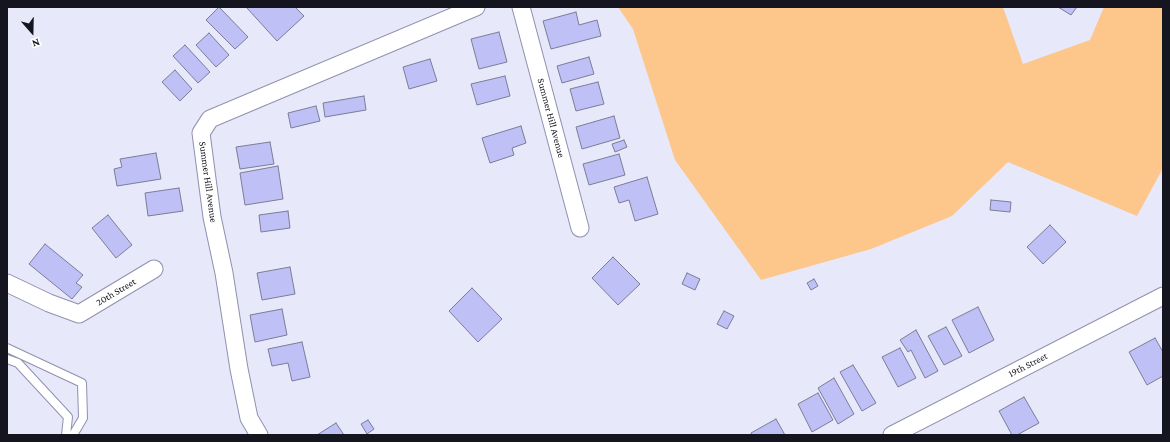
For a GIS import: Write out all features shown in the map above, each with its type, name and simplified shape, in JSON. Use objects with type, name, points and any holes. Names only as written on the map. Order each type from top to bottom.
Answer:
[{"type":"street","name":"Summer Hill Avenue","points":[[259,435],[249,418],[239,369],[224,273],[212,217],[201,132],[210,119],[476,7]]},
{"type":"street","name":"Summer Hill Avenue","points":[[522,7],[580,228]]},
{"type":"street","name":"20th Street","points":[[7,283],[49,303],[79,314],[154,269]]},
{"type":"street","name":"19th Street","points":[[892,435],[1163,296]]},
{"type":"lane","points":[[7,348],[82,383],[83,418],[73,435]]},
{"type":"lane","points":[[7,358],[18,363],[68,417],[66,435]]},
{"type":"shaded area","points":[[618,7],[1003,7],[1023,64],[1090,40],[1104,7],[1163,7],[1163,168],[1137,216],[1008,162],[952,216],[871,249],[761,280],[675,160],[633,29]]},
{"type":"building","points":[[219,7],[248,37],[235,49],[206,20]]},
{"type":"building","points":[[246,7],[295,7],[304,16],[277,41]]},
{"type":"building","points":[[1058,7],[1077,7],[1071,15]]},
{"type":"building","points":[[576,12],[579,25],[597,20],[601,36],[551,49],[543,21]]},
{"type":"building","points":[[499,32],[507,62],[479,69],[471,39]]},
{"type":"building","points":[[209,33],[229,55],[216,67],[196,45]]},
{"type":"building","points":[[185,45],[210,72],[198,83],[173,56]]},
{"type":"building","points":[[589,57],[594,74],[562,83],[557,66]]},
{"type":"building","points":[[430,59],[437,81],[409,89],[403,67]]},
{"type":"building","points":[[175,70],[192,89],[180,101],[162,82]]},
{"type":"building","points":[[505,76],[510,96],[477,105],[471,84]]},
{"type":"building","points":[[598,82],[604,104],[576,111],[570,89]]},
{"type":"building","points":[[364,96],[366,110],[325,117],[323,103]]},
{"type":"building","points":[[316,106],[320,121],[291,128],[288,113]]},
{"type":"building","points":[[614,116],[620,138],[582,149],[576,127]]},
{"type":"building","points":[[521,126],[526,143],[512,148],[514,155],[490,163],[482,138]]},
{"type":"building","points":[[624,140],[627,147],[615,152],[612,144]]},
{"type":"building","points":[[270,142],[274,164],[240,169],[236,147]]},
{"type":"building","points":[[156,153],[161,179],[117,186],[114,169],[122,167],[120,159]]},
{"type":"building","points":[[619,154],[625,175],[589,185],[583,164]]},
{"type":"building","points":[[278,166],[283,199],[245,205],[240,173]]},
{"type":"building","points":[[647,177],[658,214],[635,221],[629,200],[619,203],[614,187]]},
{"type":"building","points":[[179,188],[183,211],[148,216],[145,193]]},
{"type":"building","points":[[991,200],[1011,202],[1010,212],[990,210]]},
{"type":"building","points":[[288,211],[290,228],[261,232],[259,215]]},
{"type":"building","points":[[108,215],[132,245],[116,258],[92,228]]},
{"type":"building","points":[[1050,225],[1066,242],[1043,264],[1027,247]]},
{"type":"building","points":[[45,244],[83,275],[76,283],[82,287],[72,299],[29,264]]},
{"type":"building","points":[[613,257],[640,284],[618,305],[592,278]]},
{"type":"building","points":[[290,267],[295,294],[262,300],[257,273]]},
{"type":"building","points":[[687,273],[700,279],[695,290],[682,284]]},
{"type":"building","points":[[814,279],[818,286],[811,290],[807,283]]},
{"type":"building","points":[[472,288],[502,319],[478,342],[449,311]]},
{"type":"building","points":[[978,307],[994,340],[969,353],[952,320]]},
{"type":"building","points":[[282,309],[287,335],[255,342],[250,315]]},
{"type":"building","points":[[724,311],[734,316],[727,329],[717,324]]},
{"type":"building","points":[[946,327],[962,356],[944,365],[928,336]]},
{"type":"building","points":[[916,330],[938,371],[925,378],[911,350],[908,352],[900,340]]},
{"type":"building","points":[[1155,338],[1163,352],[1163,376],[1147,385],[1129,352]]},
{"type":"building","points":[[302,342],[310,377],[292,381],[288,363],[272,366],[268,349]]},
{"type":"building","points":[[900,348],[916,378],[898,387],[882,357]]},
{"type":"building","points":[[853,365],[876,403],[862,411],[840,372]]},
{"type":"building","points":[[834,378],[854,414],[838,424],[818,388]]},
{"type":"building","points":[[818,393],[833,420],[812,432],[798,404]]},
{"type":"building","points":[[1024,397],[1039,423],[1017,435],[1012,435],[999,411]]},
{"type":"building","points":[[776,419],[785,435],[752,435],[751,433]]},
{"type":"building","points":[[368,420],[374,429],[367,434],[361,424]]},
{"type":"building","points":[[336,423],[344,435],[317,435]]}]
